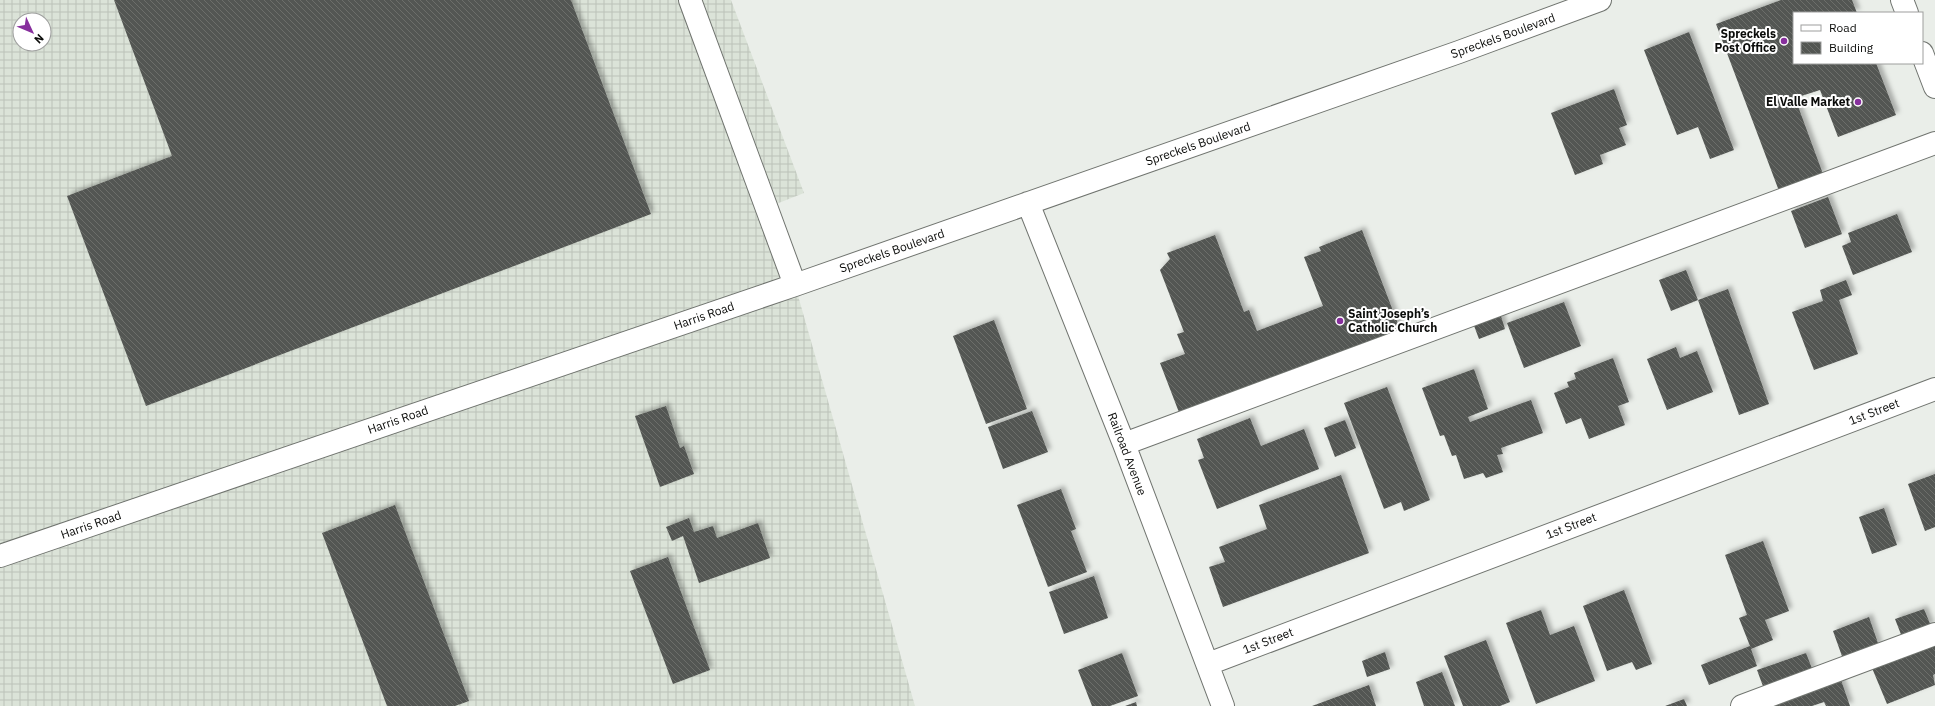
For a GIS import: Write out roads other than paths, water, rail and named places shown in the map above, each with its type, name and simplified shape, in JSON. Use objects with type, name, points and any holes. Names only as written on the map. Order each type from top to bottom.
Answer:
[{"type":"street","points":[[690,0],[795,285]]},
{"type":"street","name":"Spreckels Boulevard","points":[[795,285],[1459,52],[1600,0]]},
{"type":"street","points":[[1902,0],[1907,12]]},
{"type":"street","points":[[1923,56],[1935,88]]},
{"type":"street","points":[[1124,444],[1935,143]]},
{"type":"street","name":"Railroad Avenue","points":[[1028,203],[1124,444],[1223,706]]},
{"type":"street","name":"Harris Road","points":[[0,556],[795,285]]},
{"type":"street","name":"1st Street","points":[[1208,664],[1935,389]]},
{"type":"street","points":[[1742,706],[1935,634]]},
{"type":"place","name":"Spreckels Post Office","points":[[1784,41]]},
{"type":"place","name":"El Valle Market","points":[[1858,102]]},
{"type":"place","name":"Saint Joseph’s Catholic Church","points":[[1340,321]]}]
